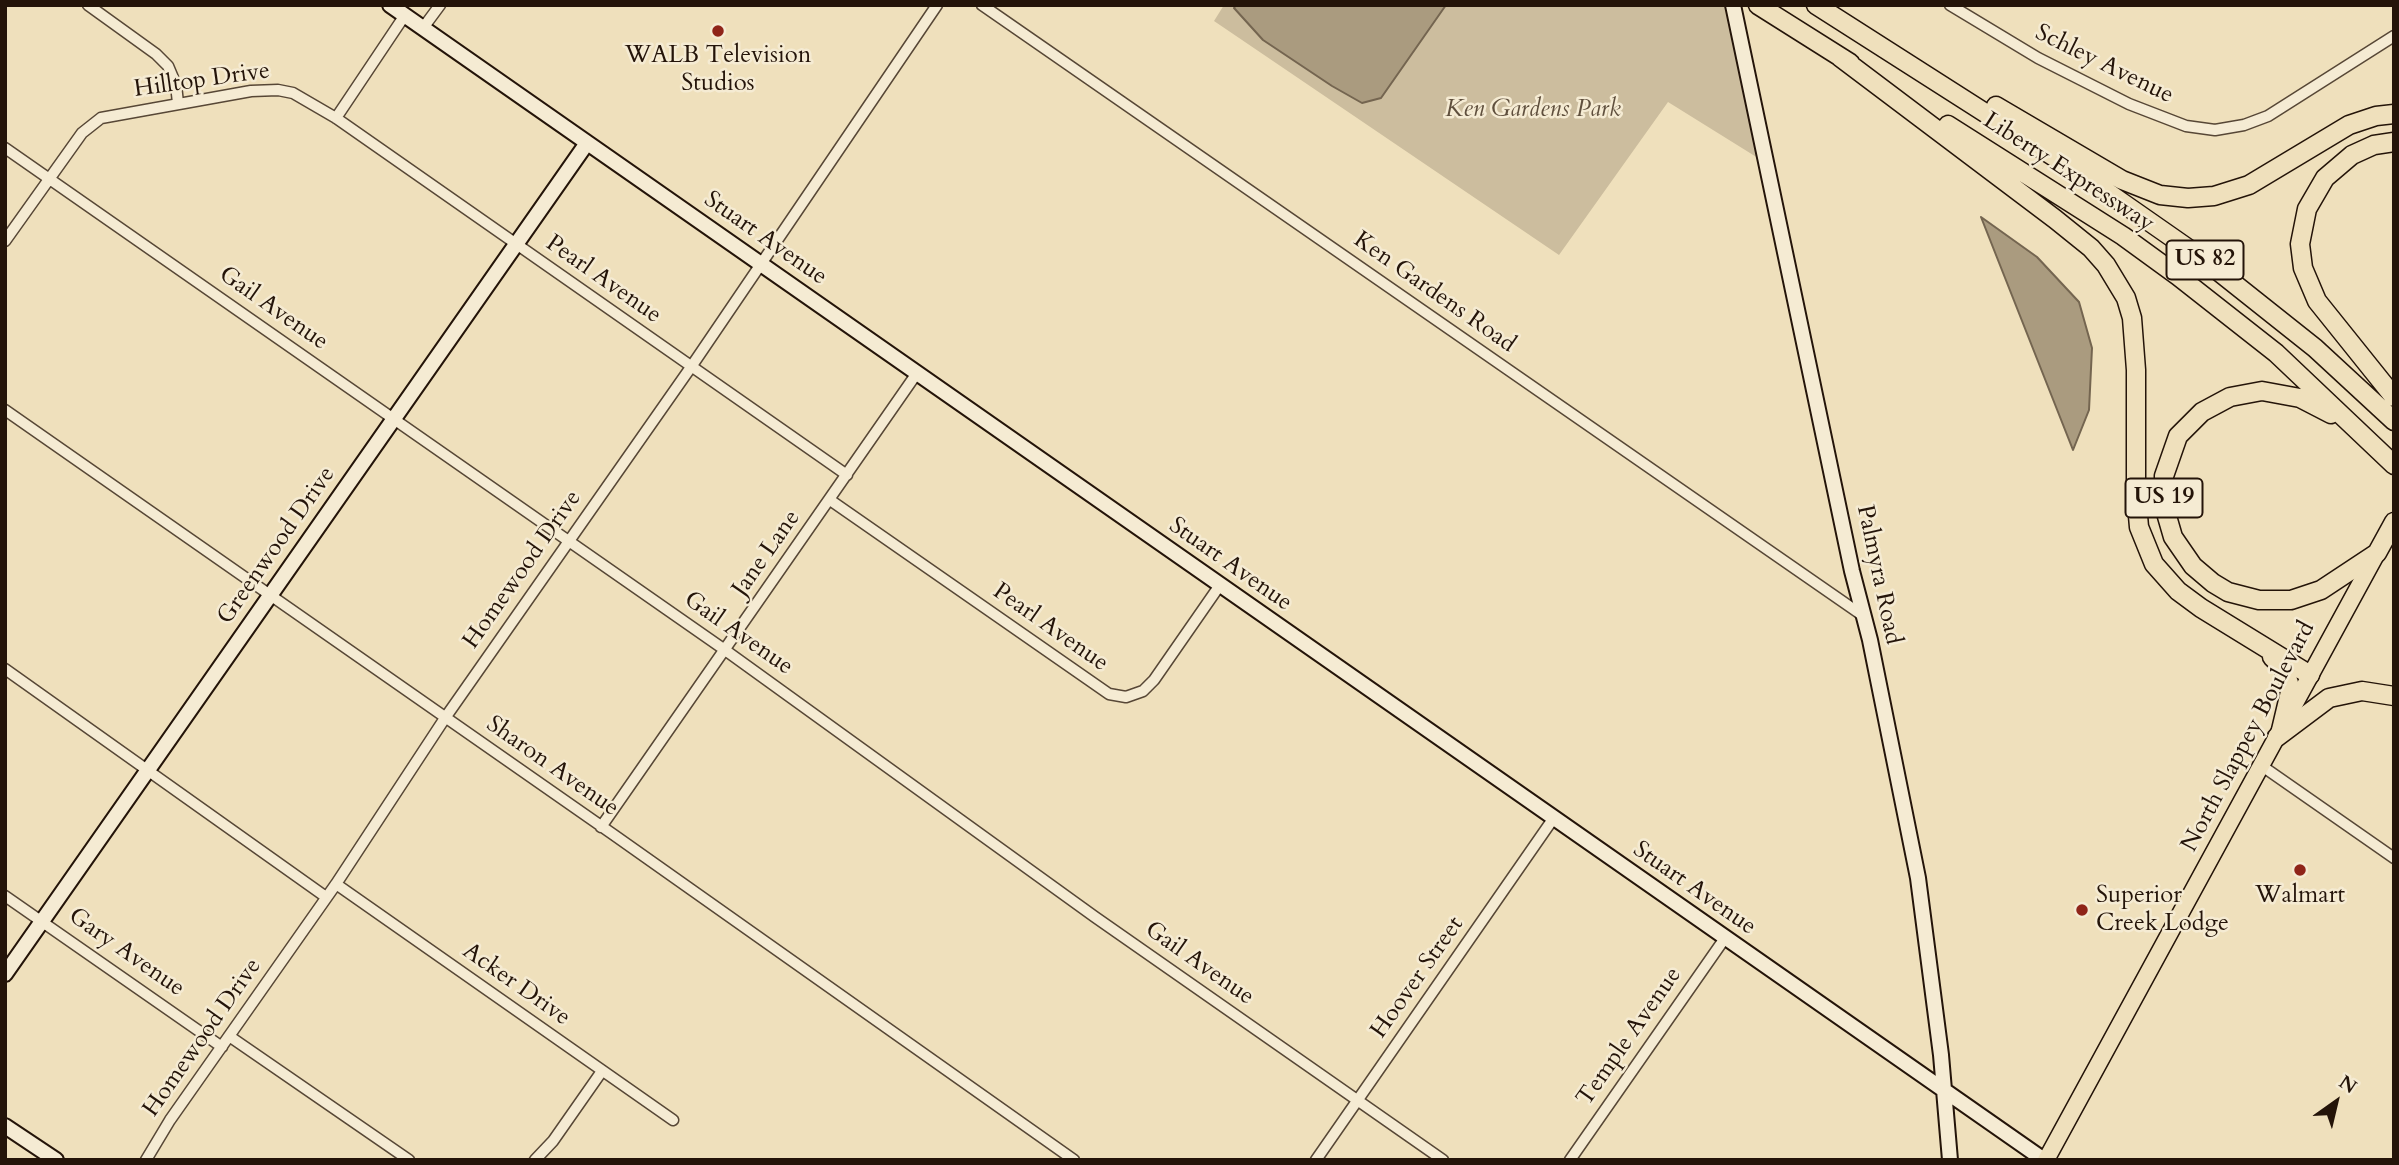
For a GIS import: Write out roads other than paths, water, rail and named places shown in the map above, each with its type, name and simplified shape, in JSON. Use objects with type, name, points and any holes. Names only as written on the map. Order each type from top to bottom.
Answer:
[{"type":"highway","points":[[1758,5],[1851,65],[1990,161],[2091,248],[2117,281],[2132,318],[2136,493],[2140,527],[2154,564],[2178,591],[2256,643],[2311,675]]},
{"type":"highway","points":[[1816,5],[1836,12],[2005,119],[2122,180],[2160,195],[2188,198],[2214,196],[2249,185],[2350,125],[2376,116],[2394,114]]},
{"type":"highway","name":"Liberty Expressway","points":[[2005,119],[2203,259],[2315,348],[2392,420]]},
{"type":"highway","points":[[2394,142],[2374,145],[2352,155],[2325,178],[2307,209],[2300,244],[2303,268],[2317,301],[2394,397]]},
{"type":"highway","name":"Liberty Expressway","points":[[1990,161],[2123,236],[2178,276],[2276,353],[2394,465]]},
{"type":"highway","name":"US 19","points":[[2372,443],[2330,413],[2300,398],[2262,391],[2230,397],[2202,412],[2178,436],[2164,476],[2164,498],[2173,537],[2193,566],[2213,583],[2242,597],[2291,600],[2321,590],[2377,553]]},
{"type":"highway","name":"North Slappey Boulevard","points":[[2377,553],[2394,522]]},
{"type":"highway","points":[[2256,643],[2278,662],[2289,683],[2290,692],[2279,733]]},
{"type":"highway","points":[[2279,733],[2329,698],[2362,691],[2394,696]]},
{"type":"main road","name":"North Slappey Boulevard","points":[[2045,1160],[2377,553]]},
{"type":"street","points":[[88,5],[169,66],[176,85],[178,103]]},
{"type":"street","name":"Stuart Avenue","points":[[390,5],[2045,1160]]},
{"type":"street","points":[[424,28],[440,5]]},
{"type":"street","name":"Homewood Drive","points":[[146,1160],[335,884],[444,718],[691,367],[937,5]]},
{"type":"street","name":"Ken Gardens Road","points":[[982,5],[1863,615]]},
{"type":"street","name":"Palmyra Road","points":[[1733,5],[1870,640],[1917,878],[1944,1089],[1950,1160]]},
{"type":"street","name":"Schley Avenue","points":[[1950,5],[1966,17],[2079,80],[2169,121],[2198,128],[2225,129],[2268,116],[2394,36]]},
{"type":"street","points":[[337,118],[405,15]]},
{"type":"street","name":"Hilltop Drive","points":[[5,241],[82,133],[101,118],[251,90],[278,90],[300,96],[337,118]]},
{"type":"street","name":"Pearl Avenue","points":[[337,118],[847,475]]},
{"type":"street","name":"Greenwood Drive","points":[[5,974],[587,143]]},
{"type":"street","name":"Gail Avenue","points":[[5,148],[725,650],[1095,917],[1443,1160]]},
{"type":"street","name":"Jane Lane","points":[[601,827],[917,373]]},
{"type":"street","name":"Sharon Avenue","points":[[5,411],[1074,1160]]},
{"type":"street","name":"Pearl Avenue","points":[[830,500],[1109,694],[1126,697],[1143,691],[1154,680],[1220,585]]},
{"type":"street","points":[[5,669],[326,897]]},
{"type":"street","points":[[2262,766],[2394,858]]},
{"type":"street","name":"Hoover Street","points":[[1316,1160],[1553,819]]},
{"type":"street","name":"Acker Drive","points":[[335,884],[673,1119]]},
{"type":"street","name":"Gary Avenue","points":[[5,896],[222,1047]]},
{"type":"street","name":"Temple Avenue","points":[[1570,1160],[1725,938]]},
{"type":"street","points":[[229,1036],[409,1160]]},
{"type":"street","points":[[535,1160],[553,1141],[602,1071]]},
{"type":"street","points":[[5,1126],[56,1160]]},
{"type":"place","name":"WALB Television Studios","points":[[718,31]]},
{"type":"place","name":"Walmart","points":[[2300,870]]},
{"type":"place","name":"Superior Creek Lodge","points":[[2082,910]]},
{"type":"park label","name":"Ken Gardens Park","points":[[1533,110]]}]
